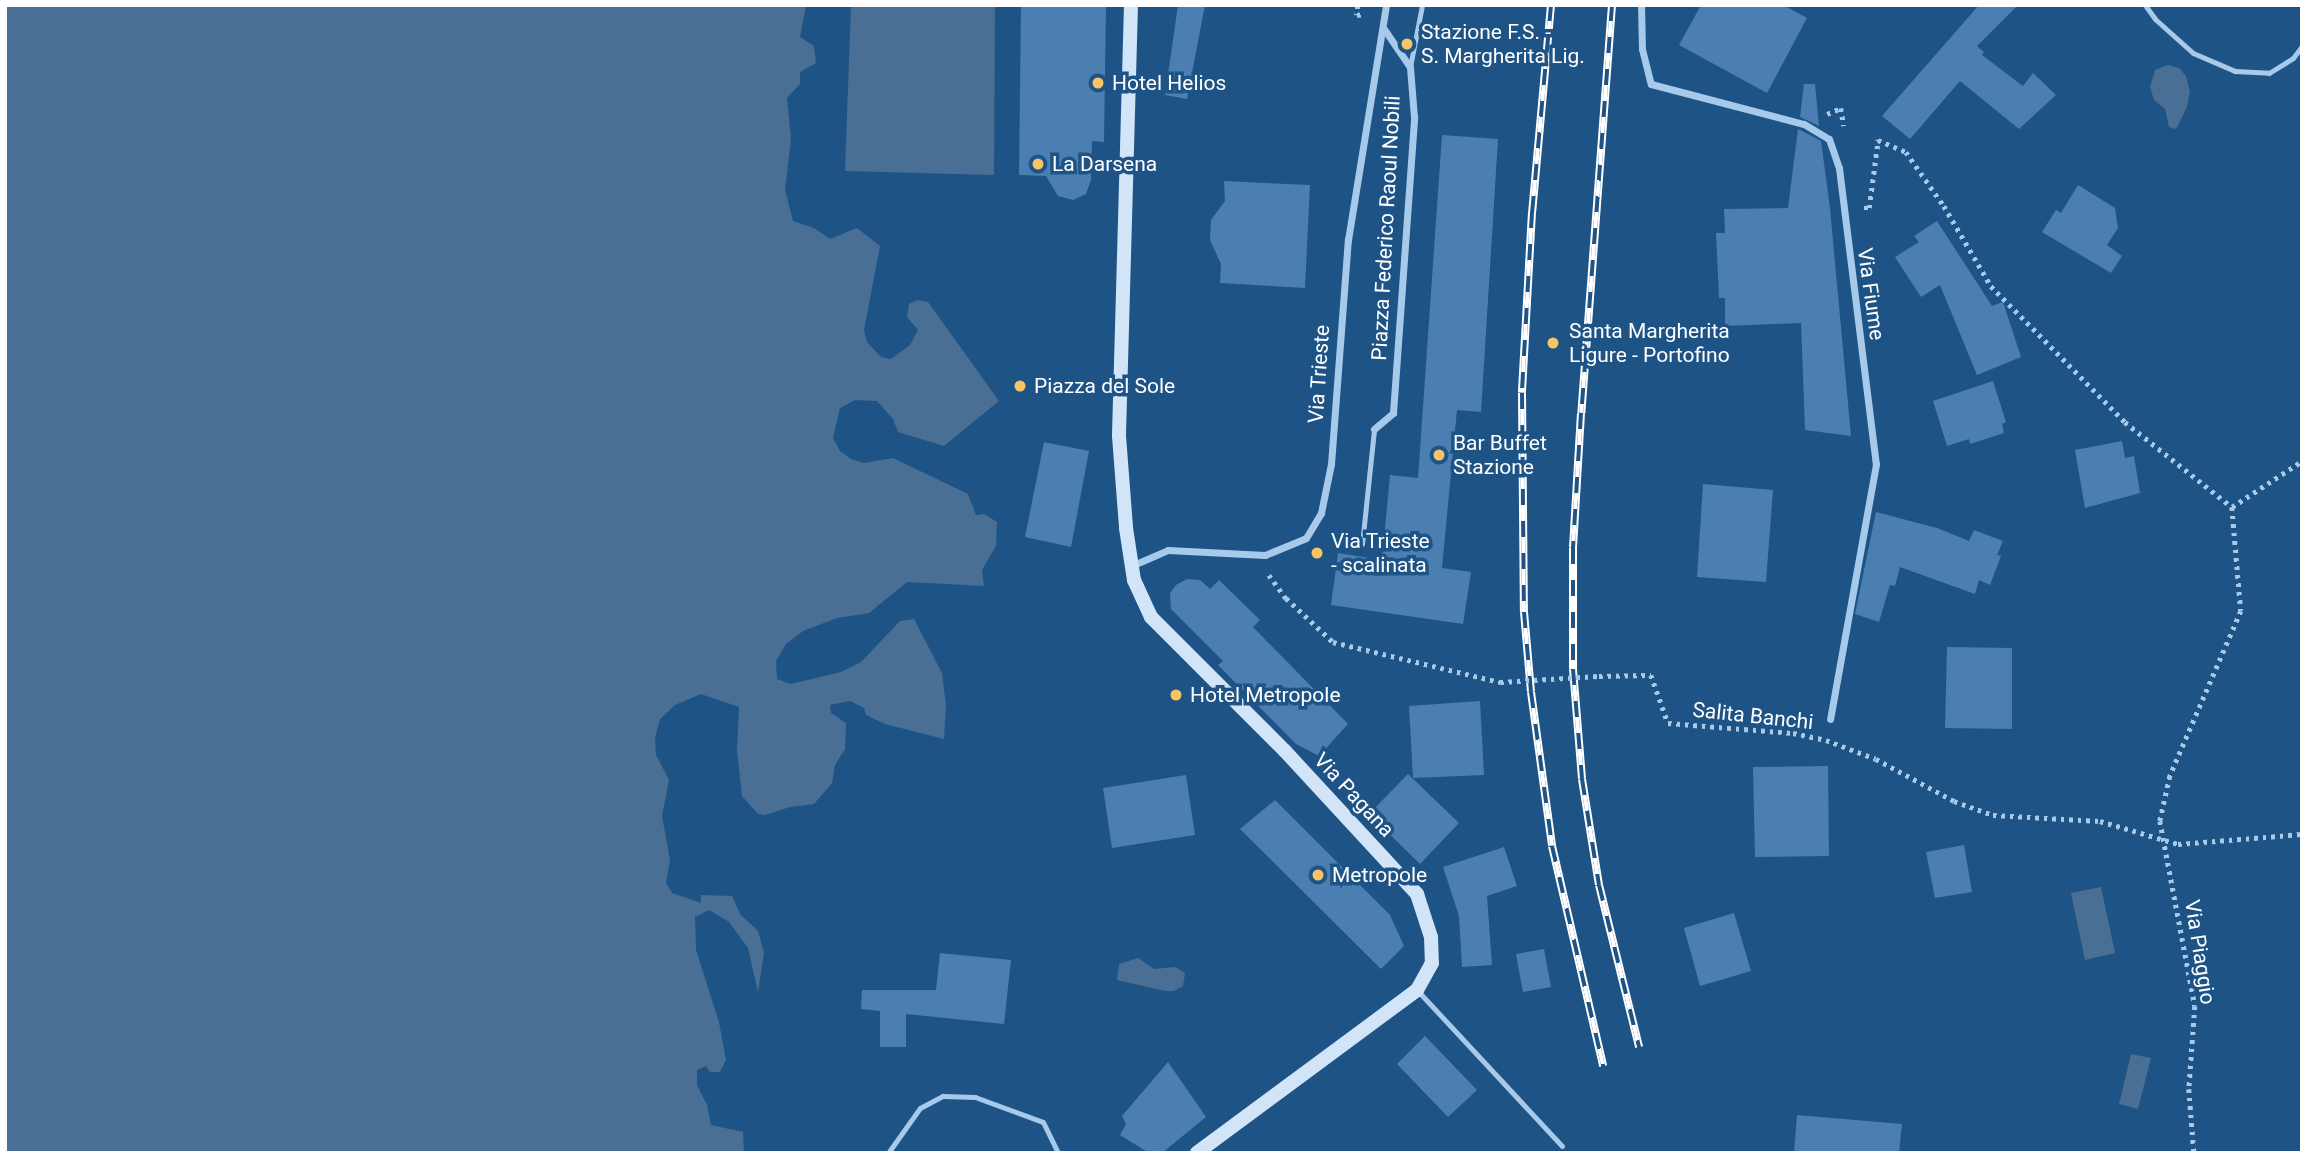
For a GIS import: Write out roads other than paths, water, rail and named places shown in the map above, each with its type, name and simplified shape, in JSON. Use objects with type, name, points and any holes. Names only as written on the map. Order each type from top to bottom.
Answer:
[{"type":"main road","name":"Via Pagana","points":[[1131,5],[1119,436],[1130,566],[1152,617],[1284,751],[1417,894],[1431,937],[1432,963],[1417,990],[1197,1153]]},
{"type":"street","name":"Via Trieste","points":[[1130,566],[1168,550],[1265,555],[1306,538],[1321,513],[1331,464],[1348,240],[1386,5]]},
{"type":"street","name":"Via Fiume","points":[[1641,5],[1642,49],[1651,85],[1804,124],[1829,139],[1839,168],[1876,464],[1830,719]]},
{"type":"street","name":"Piazza Federico Raoul Nobili","points":[[1374,429],[1393,413],[1415,117],[1410,67],[1384,29]]},
{"type":"lane","points":[[1410,67],[1422,5]]},
{"type":"lane","points":[[2145,5],[2155,19],[2193,53],[2235,71],[2269,73],[2293,58],[2302,46]]},
{"type":"lane","points":[[1362,544],[1374,429]]},
{"type":"lane","points":[[1417,990],[1562,1146]]},
{"type":"lane","points":[[888,1153],[920,1108],[943,1096],[975,1097],[1043,1122],[1058,1153]]},
{"type":"water","points":[[5,5],[806,5],[800,37],[814,46],[816,63],[800,72],[800,84],[787,98],[791,139],[785,190],[793,221],[814,228],[830,239],[857,228],[880,246],[864,330],[867,342],[881,357],[891,359],[910,345],[918,330],[907,317],[909,304],[918,300],[928,302],[999,401],[944,446],[898,432],[893,419],[877,401],[855,400],[840,408],[833,438],[840,451],[851,459],[864,463],[893,458],[968,494],[976,515],[984,514],[997,522],[996,546],[982,570],[984,586],[907,582],[869,613],[837,618],[803,631],[786,644],[776,661],[777,679],[791,684],[841,672],[861,662],[900,621],[914,619],[942,673],[946,705],[944,739],[885,724],[866,715],[864,708],[850,701],[830,705],[831,713],[846,723],[845,749],[835,765],[832,783],[814,804],[790,807],[765,815],[758,814],[742,796],[737,750],[739,707],[701,694],[675,705],[660,719],[655,738],[656,755],[669,780],[662,816],[670,860],[666,883],[672,893],[701,903],[701,895],[732,896],[740,914],[758,931],[764,953],[758,992],[748,948],[729,922],[709,910],[695,917],[696,950],[719,1022],[726,1060],[720,1072],[710,1072],[706,1066],[697,1070],[697,1085],[707,1105],[711,1125],[743,1132],[744,1153],[5,1153]]},
{"type":"water","points":[[851,5],[995,5],[994,175],[845,171]]},
{"type":"water","points":[[2168,65],[2179,68],[2186,76],[2190,92],[2187,107],[2176,129],[2169,127],[2165,109],[2154,100],[2150,87],[2155,70]]},
{"type":"water","points":[[2101,887],[2115,953],[2085,960],[2071,893]]},
{"type":"water","points":[[1138,958],[1154,969],[1175,967],[1182,971],[1185,974],[1183,986],[1174,991],[1165,991],[1117,980],[1119,964]]},
{"type":"water","points":[[2131,1054],[2151,1058],[2138,1109],[2119,1104]]},
{"type":"railway","points":[[1551,5],[1532,212],[1522,393],[1524,612],[1531,692],[1552,846],[1603,1066]]},
{"type":"railway","points":[[1612,5],[1573,548],[1573,669],[1582,779],[1599,885],[1639,1047]]},
{"type":"place","name":"Stazione F.S. - S. Margherita Lig.","points":[[1407,44]]},
{"type":"place","name":"Hotel Helios","points":[[1098,83]]},
{"type":"place","name":"La Darsena","points":[[1038,164]]},
{"type":"place","name":"Santa Margherita Ligure - Portofino","points":[[1553,343]]},
{"type":"place","name":"Piazza del Sole","points":[[1020,386]]},
{"type":"place","name":"Bar Buffet Stazione","points":[[1439,455]]},
{"type":"place","name":"Via Trieste - scalinata","points":[[1317,553]]},
{"type":"place","name":"Hotel Metropole","points":[[1176,695]]},
{"type":"place","name":"Metropole","points":[[1318,875]]}]
